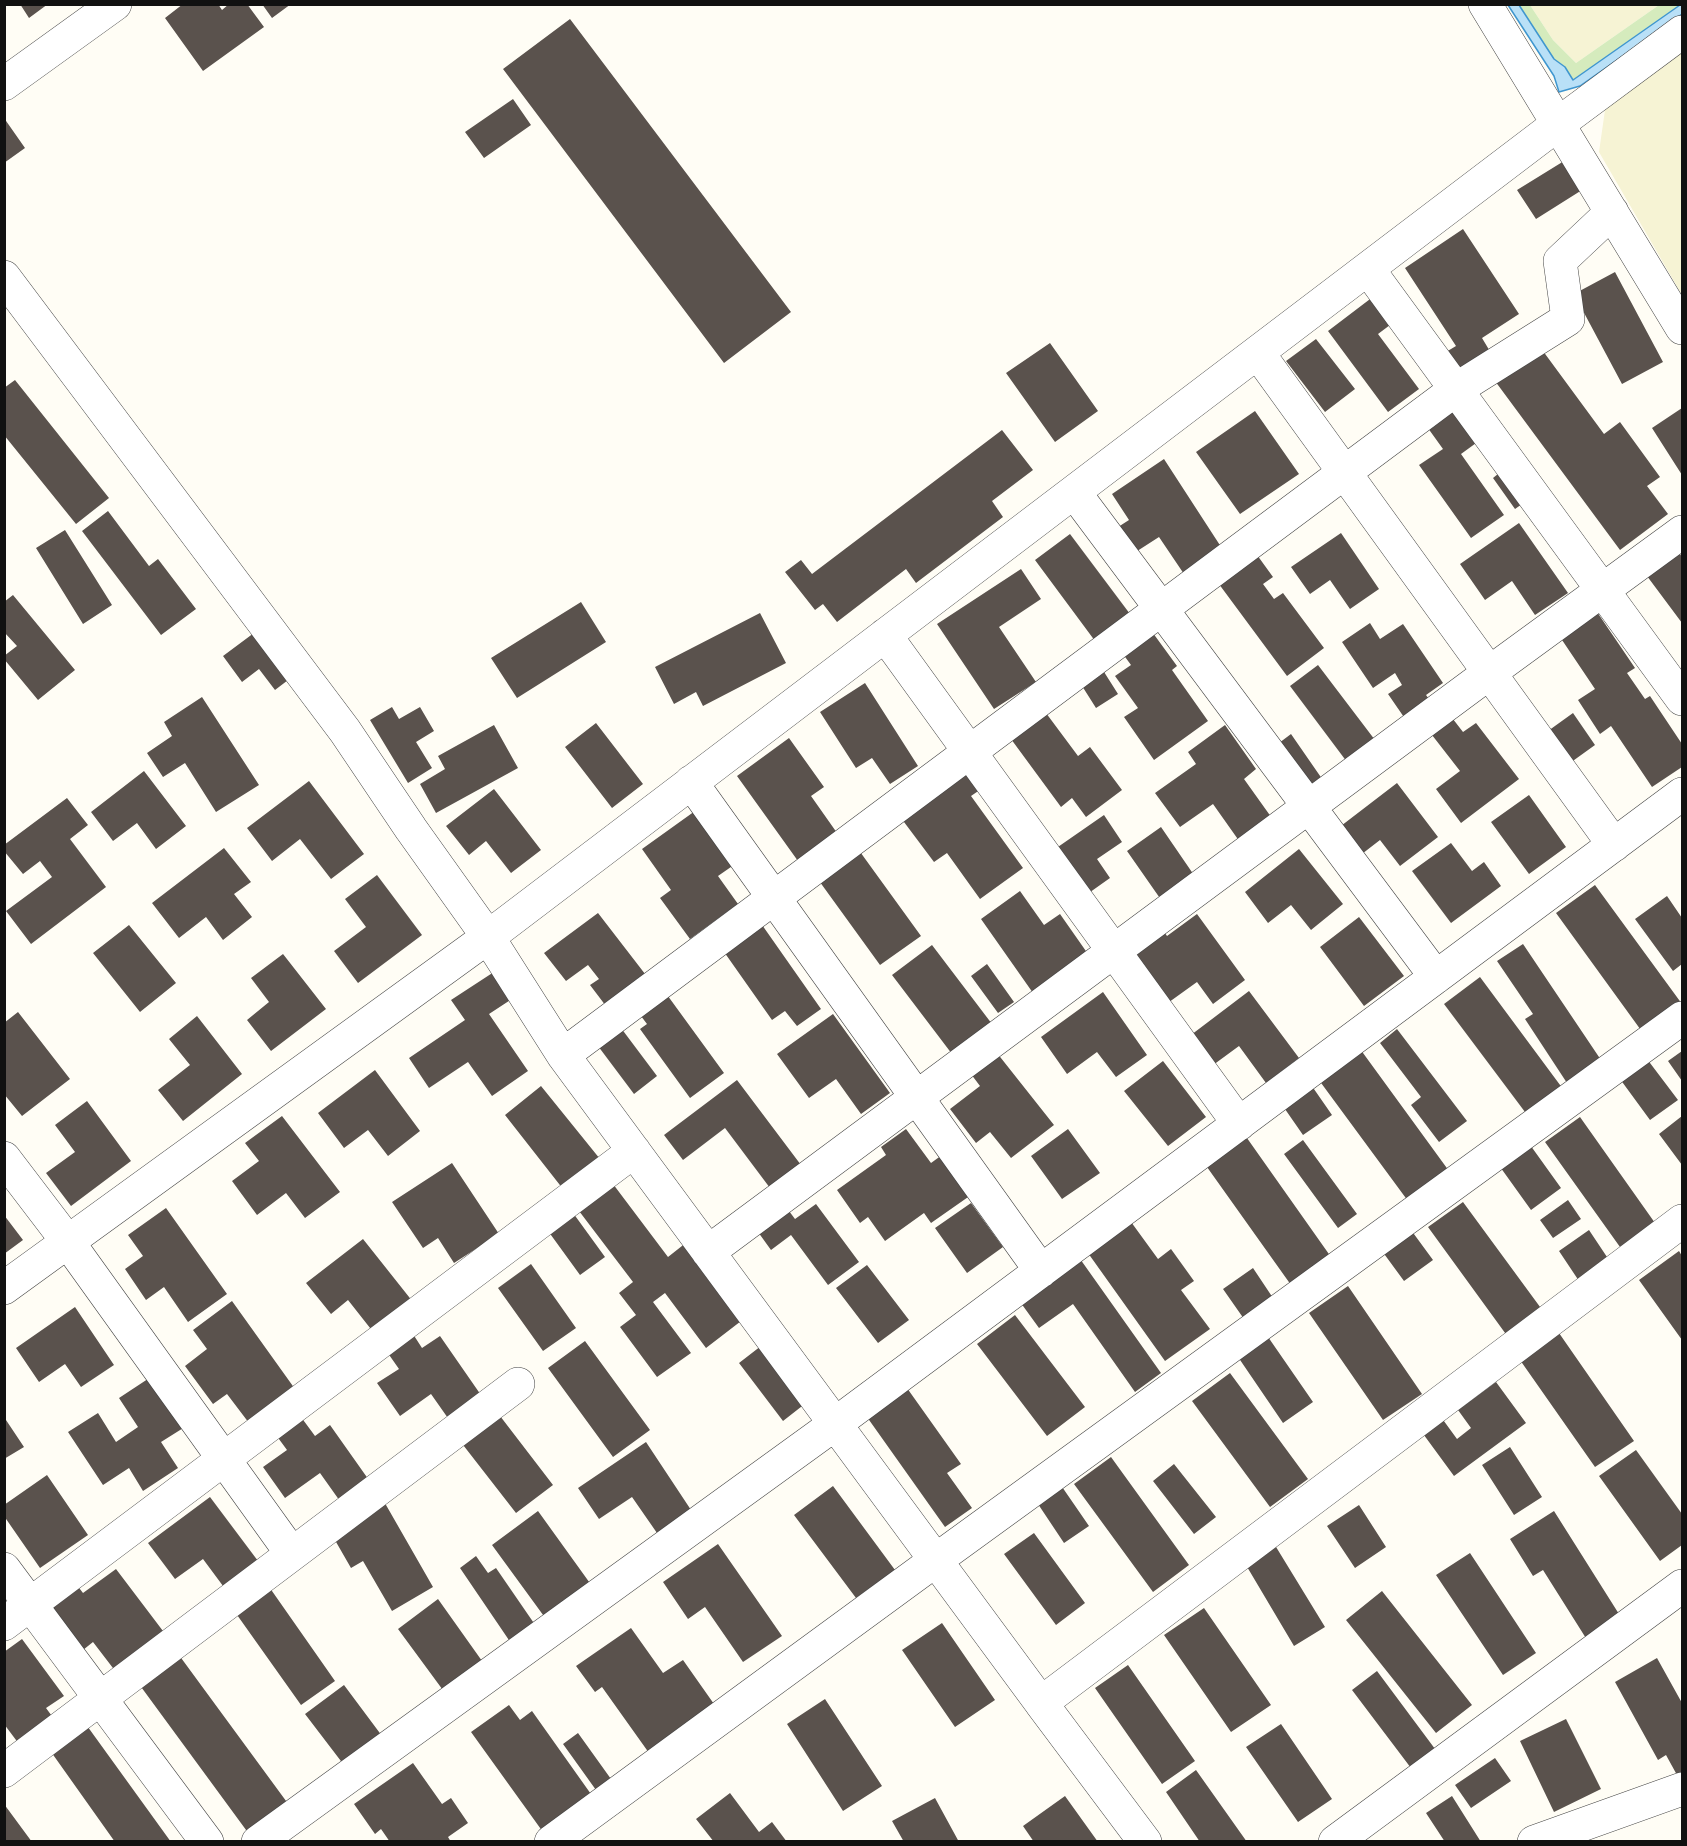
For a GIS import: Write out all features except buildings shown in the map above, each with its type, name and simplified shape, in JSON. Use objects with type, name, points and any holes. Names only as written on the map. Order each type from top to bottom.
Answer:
[{"type":"street","points":[[4,84],[114,4]]},
{"type":"street","points":[[1485,4],[1683,328]]},
{"type":"street","points":[[4,1288],[488,937],[1558,124],[1683,32]]},
{"type":"street","points":[[563,1055],[1455,390],[1568,319],[1560,261],[1612,212]]},
{"type":"street","points":[[1368,270],[1683,699]]},
{"type":"street","points":[[4,277],[345,731],[488,937],[563,1055],[1145,1842]]},
{"type":"street","points":[[1258,352],[1614,845]]},
{"type":"street","points":[[1074,492],[1436,977]]},
{"type":"street","points":[[708,1252],[1602,589],[1683,532]]},
{"type":"street","points":[[885,635],[1239,1124]]},
{"type":"street","points":[[692,782],[1041,1271]]},
{"type":"street","points":[[258,1842],[835,1424],[1683,794]]},
{"type":"street","points":[[551,1842],[1683,1018]]},
{"type":"street","points":[[4,1624],[634,1151]]},
{"type":"street","points":[[4,1158],[68,1242],[292,1554]]},
{"type":"street","points":[[1041,1703],[1683,1221]]},
{"type":"street","points":[[4,1771],[519,1384]]},
{"type":"street","points":[[4,1569],[207,1842]]},
{"type":"street","points":[[1335,1842],[1683,1586]]},
{"type":"street","points":[[1534,1842],[1683,1789]]},
{"type":"shaded area","points":[[1530,5],[1659,5],[1576,63],[1553,40]]},
{"type":"shaded area","points":[[1682,41],[1682,295],[1599,152],[1607,96]]},
{"type":"green space","points":[[1519,5],[1530,5],[1553,40],[1576,63],[1659,5],[1680,5],[1573,80],[1565,67],[1554,59]]},
{"type":"water","points":[[1508,5],[1519,5],[1554,59],[1565,67],[1573,80],[1680,5],[1682,5],[1682,14],[1580,86],[1559,92],[1554,76]]}]
